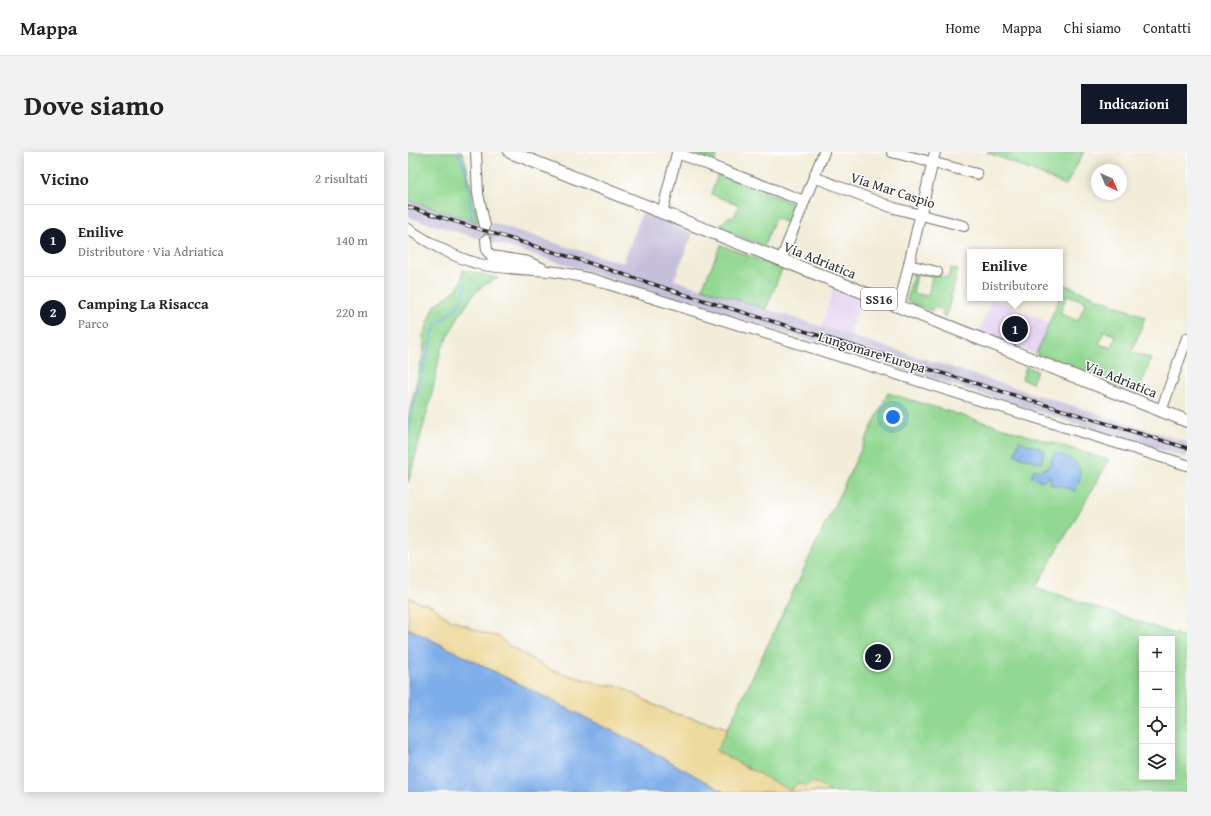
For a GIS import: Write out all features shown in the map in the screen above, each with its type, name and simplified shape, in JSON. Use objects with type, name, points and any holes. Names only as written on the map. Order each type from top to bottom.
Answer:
[{"type":"main road","name":"Via Adriatica","points":[[510,152],[1187,421]]},
{"type":"street","points":[[662,213],[676,152],[804,202]]},
{"type":"street","points":[[781,260],[824,152]]},
{"type":"street","points":[[892,152],[977,174]]},
{"type":"street","points":[[899,307],[935,152]]},
{"type":"street","points":[[478,154],[478,194],[485,226]]},
{"type":"street","name":"Via Mar Caspio","points":[[814,177],[894,208],[964,226]]},
{"type":"street","name":"Lungomare Europa","points":[[408,229],[440,249],[457,257],[497,267],[547,270],[592,279],[1187,465]]},
{"type":"street","points":[[486,240],[487,251],[497,261],[497,267]]},
{"type":"street","name":"Lungomare Europa","points":[[492,256],[528,262],[547,270]]},
{"type":"street","points":[[909,265],[937,272]]},
{"type":"street","points":[[1161,411],[1187,338]]},
{"type":"shaded area","points":[[408,200],[478,222],[478,224],[491,228],[491,222],[623,263],[642,213],[693,233],[674,280],[1187,442],[1187,458],[581,269],[408,217]]},
{"type":"shaded area","points":[[833,289],[862,301],[848,335],[822,326]]},
{"type":"shaded area","points":[[991,301],[997,301],[1049,323],[1036,354],[979,331]]},
{"type":"green space","points":[[408,152],[462,152],[478,222],[408,200]]},
{"type":"green space","points":[[690,152],[702,152],[714,155],[715,152],[718,152],[715,161]]},
{"type":"green space","points":[[986,152],[1084,152],[1066,185]]},
{"type":"green space","points":[[718,174],[797,205],[789,224],[775,218],[764,246],[718,228],[729,216],[734,218],[739,205],[711,194]]},
{"type":"green space","points":[[721,245],[782,269],[766,309],[702,288]]},
{"type":"green space","points":[[951,268],[958,270],[946,317],[943,316],[943,312],[940,308],[935,308],[932,311],[907,301],[914,270],[948,278]],"holes":[[[917,274],[932,277],[928,296],[913,293]]]},
{"type":"green space","points":[[463,270],[498,278],[484,285],[474,294],[459,316],[441,350],[431,398],[408,483],[408,419],[424,350],[423,336],[435,305],[457,289],[461,282]]},
{"type":"green space","points":[[1065,285],[1145,317],[1132,352],[1151,359],[1138,395],[1105,382],[1103,374],[1098,372],[1091,376],[1055,361],[1052,358],[1047,358],[1036,354],[1058,301],[1063,301],[1063,290]],"holes":[[[1067,295],[1086,302],[1078,321],[1060,313]],[[1104,331],[1116,336],[1112,348],[1099,344]]]},
{"type":"green space","points":[[1026,367],[1037,371],[1032,383],[1022,379]]},
{"type":"green space","points":[[888,393],[1109,460],[1036,587],[1187,638],[1187,792],[758,792],[708,765],[728,728]]},
{"type":"sand","points":[[408,597],[434,607],[448,618],[486,634],[500,637],[508,645],[551,670],[600,684],[622,687],[671,713],[728,728],[716,751],[791,791],[796,784],[799,783],[806,786],[812,782],[819,784],[831,792],[724,792],[644,747],[408,628]]},
{"type":"water","points":[[1019,441],[1045,450],[1041,463],[1015,455]]},
{"type":"water","points":[[1054,453],[1068,458],[1078,466],[1080,470],[1080,479],[1075,491],[1059,485],[1058,487],[1050,484],[1051,478],[1049,477],[1043,481],[1031,477],[1034,469],[1040,471],[1042,469],[1047,469]]},
{"type":"water","points":[[408,628],[644,747],[724,792],[408,792]]},
{"type":"waterway","points":[[457,152],[466,175],[471,217]]},
{"type":"waterway","points":[[408,436],[415,399],[435,326],[458,306],[465,290],[466,282]]},
{"type":"railway","points":[[408,207],[583,261],[683,294],[1187,448]]},
{"type":"place","name":"Enilive","points":[[1015,329]]},
{"type":"place","name":"Camping La Risacca","points":[[878,657]]}]
